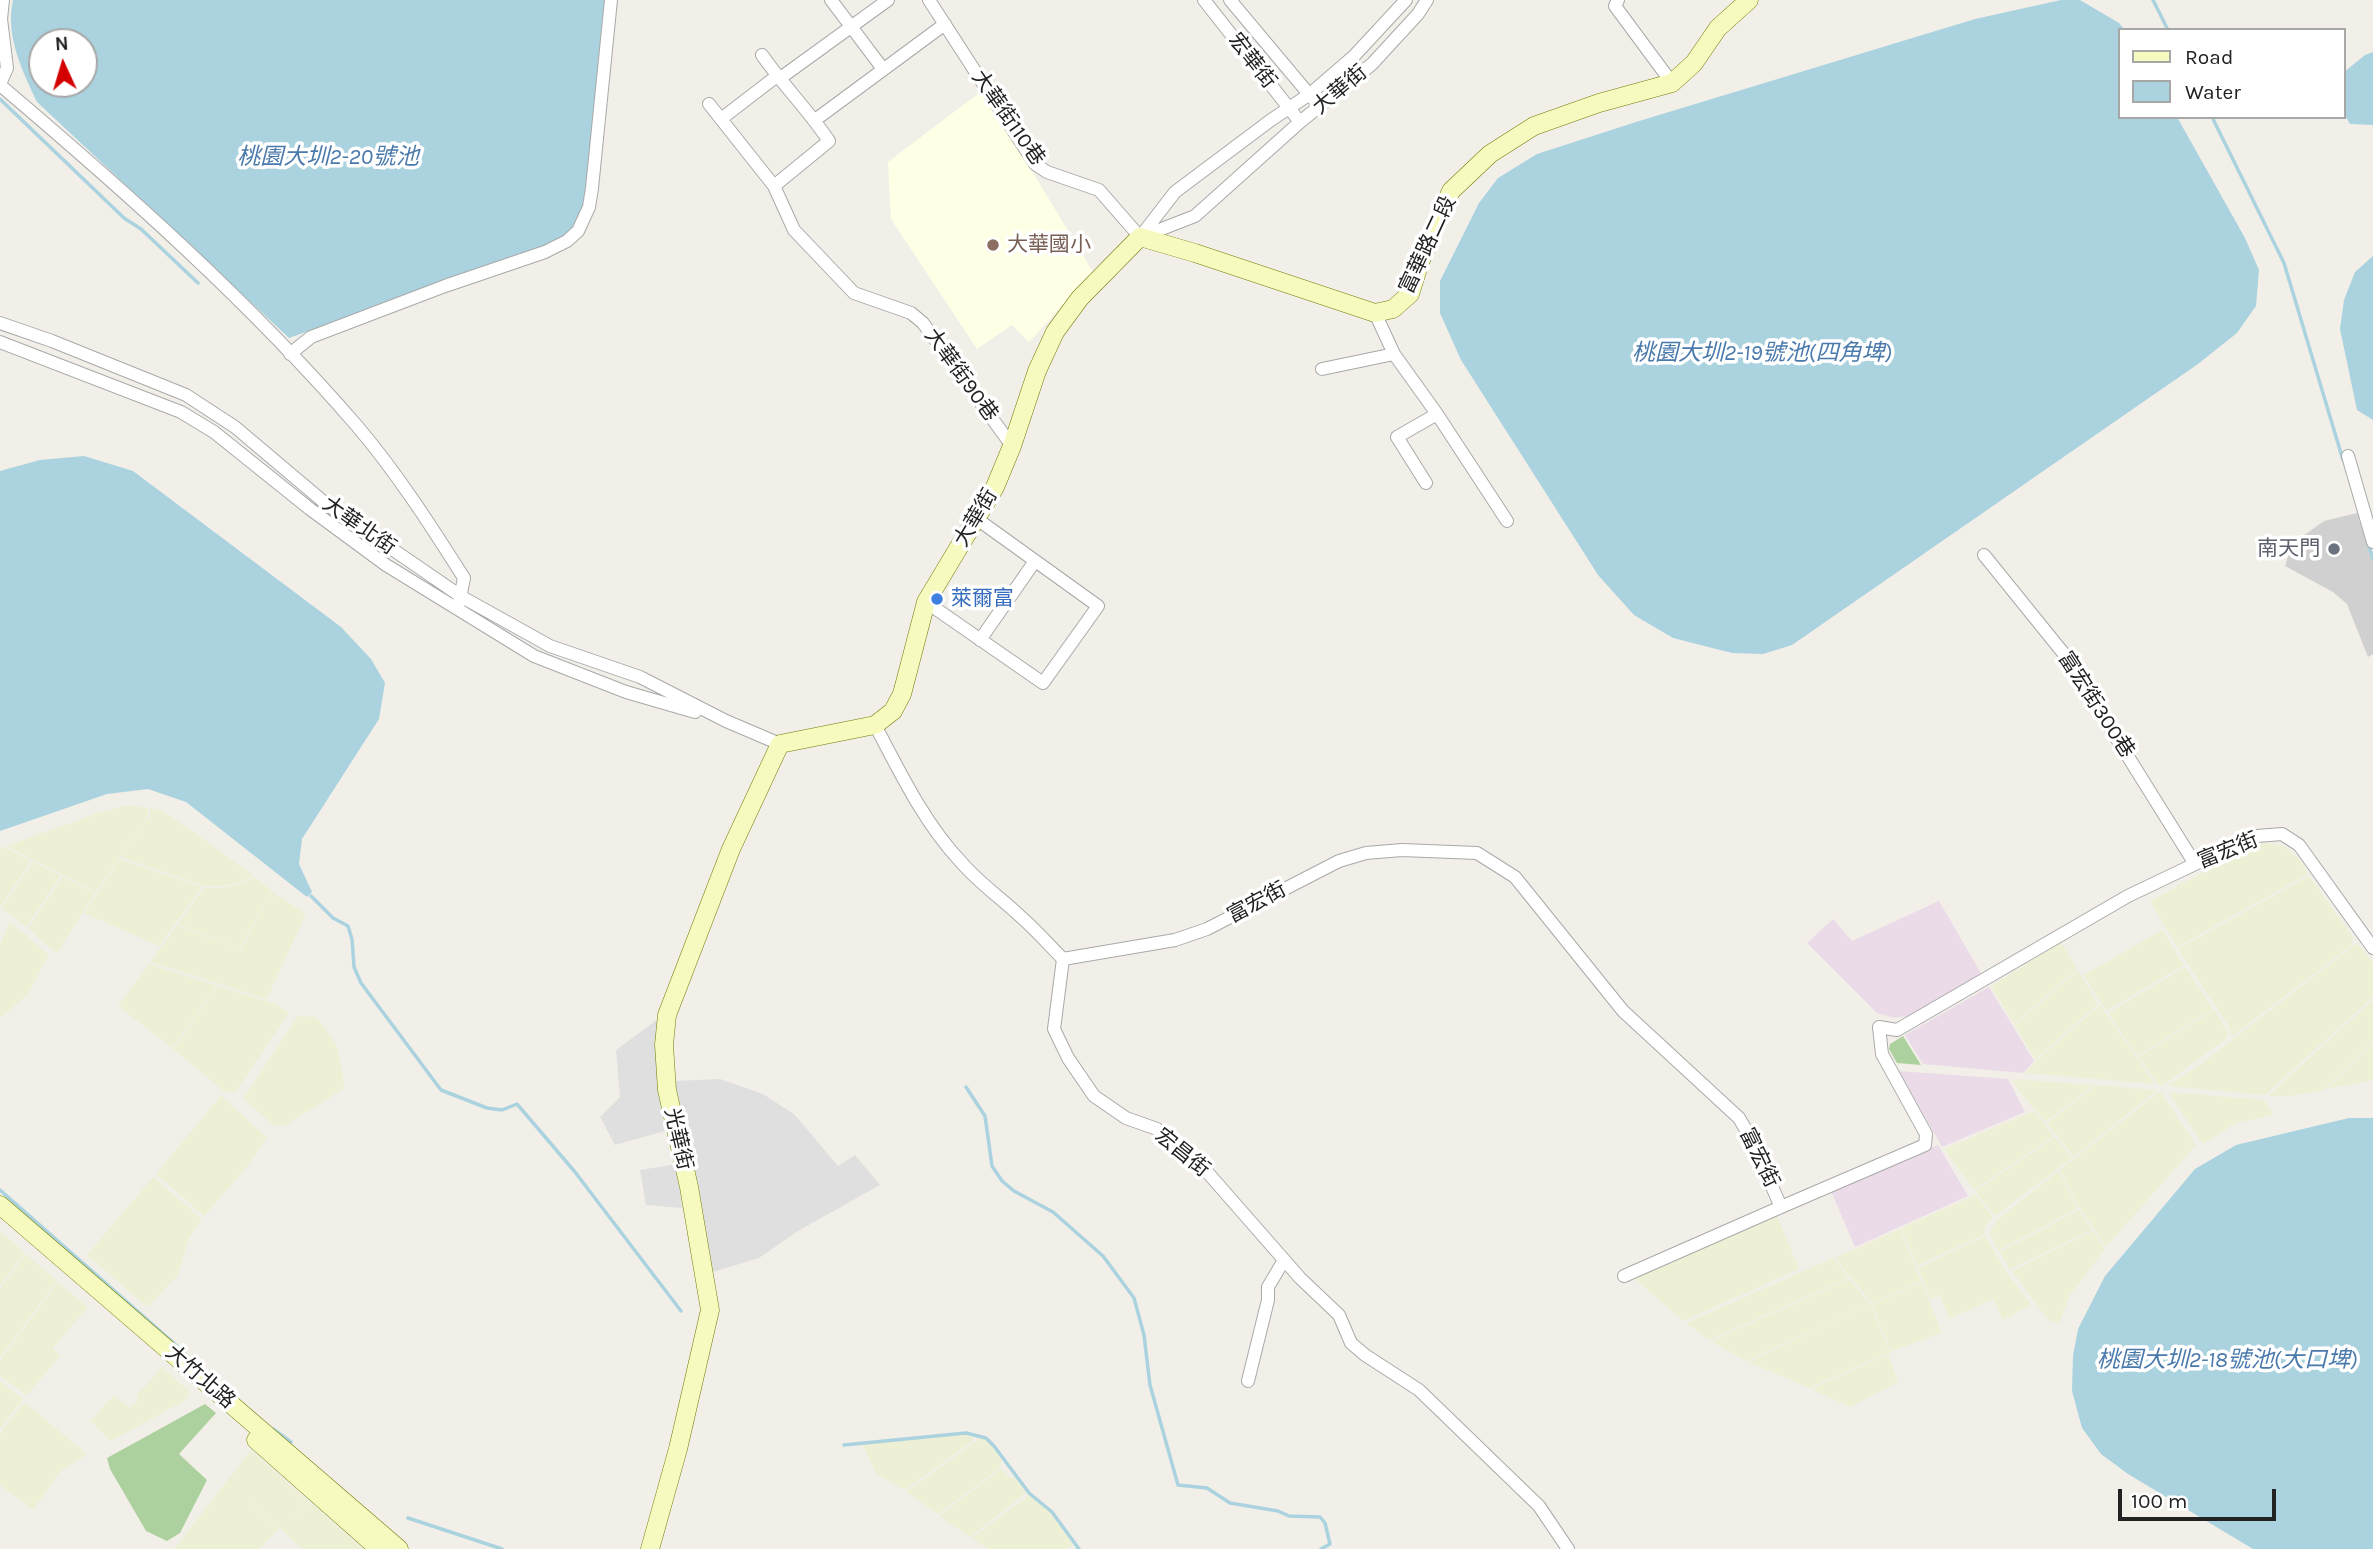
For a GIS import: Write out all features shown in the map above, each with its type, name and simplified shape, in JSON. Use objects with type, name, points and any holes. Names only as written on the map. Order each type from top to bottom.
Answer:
[{"type":"street","points":[[3,0],[1,19],[7,68],[0,84],[84,156],[227,287],[358,427],[417,505],[464,578],[459,602]]},
{"type":"street","points":[[290,354],[312,337],[445,286],[545,252],[567,241],[578,231],[589,207],[592,188],[611,0]]},
{"type":"street","points":[[831,0],[883,69]]},
{"type":"street","points":[[721,119],[888,0]]},
{"type":"street","name":"大華街110巷","points":[[929,0],[1035,164],[1046,172],[1099,190],[1140,237]]},
{"type":"street","name":"宏華街","points":[[1204,0],[1300,122]]},
{"type":"street","name":"宏華街","points":[[1230,0],[1319,107]]},
{"type":"street","name":"大華街","points":[[875,724],[893,711],[902,694],[926,602],[995,488],[1013,446],[1037,372],[1055,332],[1080,298],[1140,237],[1175,192],[1310,94],[1354,57],[1406,0]]},
{"type":"street","name":"大華街","points":[[1140,237],[1195,216],[1300,122],[1372,64],[1418,14],[1427,0]]},
{"type":"street","points":[[1618,0],[1615,6],[1672,83]]},
{"type":"street","name":"富華路二段","points":[[1375,313],[1393,309],[1410,294],[1420,262],[1451,191],[1490,154],[1534,125],[1599,103],[1672,83],[1694,63],[1718,28],[1749,0]]},
{"type":"street","points":[[815,120],[945,24]]},
{"type":"street","points":[[762,55],[829,141],[774,186]]},
{"type":"street","name":"大華街90巷","points":[[709,104],[774,186],[794,230],[853,293],[911,313],[923,323],[1013,446]]},
{"type":"street","points":[[1140,237],[1375,313],[1394,354],[1507,521]]},
{"type":"street","name":"大華北街","points":[[0,323],[186,396],[235,427],[324,503],[459,602]]},
{"type":"street","name":"大華北街","points":[[0,342],[181,412],[214,432],[310,509],[386,565],[550,646],[640,677],[726,721],[780,744]]},
{"type":"street","points":[[1322,369],[1394,354]]},
{"type":"street","points":[[1426,483],[1397,437],[1437,414]]},
{"type":"street","points":[[2348,456],[2373,542]]},
{"type":"street","points":[[926,602],[1043,683],[1098,607],[977,519]]},
{"type":"street","name":"富宏街300巷","points":[[1984,555],[2064,654],[2195,864]]},
{"type":"street","points":[[979,640],[1035,561]]},
{"type":"street","points":[[780,744],[875,724],[911,792],[940,837],[961,863],[1022,917],[1063,959]]},
{"type":"street","name":"光華街","points":[[650,1549],[681,1436],[709,1310],[689,1188],[667,1090],[664,1045],[667,1015],[731,849],[780,744]]},
{"type":"street","name":"富宏街","points":[[1063,959],[1175,940],[1207,929],[1339,861],[1366,853],[1402,850],[1477,853],[1515,877],[1623,1011],[1739,1118],[1782,1207],[1925,1145],[1926,1134],[1882,1054],[1879,1027],[1897,1030],[2128,896],[2257,836],[2283,834],[2299,845],[2373,948]]},
{"type":"street","name":"宏昌街","points":[[1063,959],[1054,1030],[1068,1058],[1094,1096],[1126,1118],[1157,1129],[1208,1173],[1284,1260],[1339,1315],[1351,1343],[1419,1390],[1539,1506],[1568,1549]]},
{"type":"street","name":"大竹北路","points":[[0,1205],[399,1549]]},
{"type":"street","points":[[1624,1276],[1782,1207]]},
{"type":"street","name":"大竹北路","points":[[0,1217],[379,1549]]},
{"type":"street","points":[[1248,1381],[1268,1300],[1268,1287],[1284,1260]]},
{"type":"shaded area","name":"大華國小","points":[[983,90],[1093,272],[1029,342],[1012,325],[977,349],[891,219],[888,162]]},
{"type":"shaded area","points":[[2357,513],[2373,562],[2373,654],[2368,657],[2347,604],[2333,592],[2285,566],[2292,544],[2324,521]]},
{"type":"shaded area","points":[[129,805],[149,808],[143,825],[150,816],[150,808],[162,811],[253,875],[244,881],[222,886],[204,886],[121,857],[141,827],[96,892],[6,846],[98,813]]},
{"type":"shaded area","points":[[2264,843],[2284,846],[2299,859],[2308,874],[2177,947],[2150,901],[2235,855]]},
{"type":"shaded area","points":[[4,847],[31,861],[0,907],[0,848]]},
{"type":"shaded area","points":[[120,859],[202,887],[159,946],[84,913]]},
{"type":"shaded area","points":[[33,862],[61,876],[26,927],[2,908]]},
{"type":"shaded area","points":[[2309,876],[2353,937],[2352,945],[2231,1037],[2229,1026],[2178,949]]},
{"type":"shaded area","points":[[63,877],[95,893],[57,954],[28,928]]},
{"type":"shaded area","points":[[254,877],[271,890],[240,949],[178,924],[204,888],[222,888]]},
{"type":"shaded area","points":[[271,891],[306,914],[267,999],[150,962],[177,925],[241,950]]},
{"type":"shaded area","points":[[1939,901],[1982,975],[1908,1016],[1894,1018],[1877,1013],[1807,943],[1833,919],[1852,941]]},
{"type":"shaded area","points":[[10,922],[49,955],[28,994],[0,1018],[0,944]]},
{"type":"shaded area","points":[[2162,930],[2184,965],[2106,1011],[2084,975]]},
{"type":"shaded area","points":[[2061,942],[2077,969],[2014,1024],[1991,986]]},
{"type":"shaded area","points":[[2357,943],[2373,963],[2373,997],[2265,1095],[2167,1086],[2201,1064]]},
{"type":"shaded area","points":[[149,964],[217,986],[172,1048],[118,1006]]},
{"type":"shaded area","points":[[2185,967],[2213,1009],[2137,1056],[2108,1013]]},
{"type":"shaded area","points":[[2078,970],[2098,1004],[2035,1060],[2015,1025]]},
{"type":"shaded area","points":[[218,986],[276,1004],[289,1013],[236,1092],[225,1092],[173,1049]]},
{"type":"shaded area","points":[[1989,987],[2034,1061],[2023,1073],[1923,1064],[1905,1035]]},
{"type":"shaded area","points":[[2373,1000],[2373,1041],[2324,1090],[2290,1096],[2268,1096]]},
{"type":"shaded area","points":[[2100,1005],[2155,1084],[2025,1073],[2035,1062]]},
{"type":"shaded area","points":[[2214,1010],[2227,1030],[2226,1039],[2163,1085],[2158,1084],[2138,1057]]},
{"type":"shaded area","points":[[298,1016],[316,1017],[332,1038],[338,1048],[345,1088],[286,1125],[275,1126],[243,1099]]},
{"type":"shaded area","points":[[658,1019],[658,1085],[665,1131],[615,1145],[600,1117],[620,1097],[616,1050]]},
{"type":"shaded area","points":[[2373,1043],[2373,1080],[2327,1089]]},
{"type":"shaded area","points":[[1899,1071],[2008,1079],[2025,1112],[1942,1147]]},
{"type":"shaded area","points":[[720,1079],[763,1094],[795,1115],[838,1166],[855,1155],[880,1185],[798,1231],[759,1258],[713,1272],[674,1081]]},
{"type":"shaded area","points":[[2013,1079],[2094,1085],[2045,1122],[2014,1084]]},
{"type":"shaded area","points":[[2096,1085],[2157,1090],[2074,1157],[2047,1123]]},
{"type":"shaded area","points":[[2160,1091],[2196,1145],[2106,1247],[2079,1207],[2060,1170]]},
{"type":"shaded area","points":[[2168,1092],[2264,1100],[2274,1115],[2236,1123],[2203,1144]]},
{"type":"shaded area","points":[[221,1095],[267,1138],[246,1168],[204,1216],[156,1174]]},
{"type":"shaded area","points":[[2034,1111],[2054,1136],[1974,1190],[1944,1149]]},
{"type":"shaded area","points":[[2055,1137],[2072,1158],[1995,1216],[1975,1191]]},
{"type":"shaded area","points":[[1938,1145],[1968,1196],[1855,1247],[1831,1191]]},
{"type":"shaded area","points":[[677,1164],[682,1208],[646,1205],[640,1170]]},
{"type":"shaded area","points":[[2059,1171],[2078,1208],[1998,1251],[1990,1234],[2000,1217]]},
{"type":"shaded area","points":[[153,1177],[202,1219],[189,1238],[178,1275],[150,1305],[145,1305],[87,1255]]},
{"type":"shaded area","points":[[1976,1195],[1993,1217],[1985,1226],[1985,1234],[1917,1266],[1901,1228]]},
{"type":"shaded area","points":[[2079,1210],[2092,1230],[2010,1269],[2000,1252]]},
{"type":"shaded area","points":[[1777,1216],[1799,1269],[1683,1321],[1633,1277]]},
{"type":"shaded area","points":[[1900,1229],[1921,1281],[1872,1303],[1835,1258]]},
{"type":"shaded area","points":[[0,1231],[25,1253],[0,1286]]},
{"type":"shaded area","points":[[2093,1231],[2105,1249],[2070,1295],[2059,1323],[2048,1320],[2012,1271]]},
{"type":"shaded area","points":[[1985,1236],[2007,1273],[2031,1305],[2003,1320],[1993,1299],[1949,1319],[1940,1295],[1930,1299],[1918,1268]]},
{"type":"shaded area","points":[[26,1254],[57,1281],[0,1358],[0,1289]]},
{"type":"shaded area","points":[[1833,1258],[1849,1278],[1709,1340],[1686,1323]]},
{"type":"shaded area","points":[[1849,1279],[1871,1305],[1890,1352],[1809,1388],[1748,1362],[1868,1305],[1746,1361],[1711,1341]]},
{"type":"shaded area","points":[[58,1282],[88,1307],[53,1348],[60,1356],[27,1395],[0,1376],[0,1361]]},
{"type":"shaded area","points":[[1922,1282],[1942,1333],[1891,1351],[1872,1304]]},
{"type":"shaded area","points":[[1888,1354],[1898,1382],[1850,1407],[1811,1389]]},
{"type":"shaded area","points":[[162,1367],[189,1391],[186,1400],[111,1441],[90,1421],[114,1395],[130,1408],[138,1399],[136,1396]]},
{"type":"shaded area","points":[[0,1381],[23,1399],[0,1429]]},
{"type":"shaded area","points":[[23,1404],[27,1404],[87,1454],[60,1472],[33,1510],[0,1485],[0,1433]]},
{"type":"shaded area","points":[[972,1434],[974,1440],[905,1490],[877,1475],[862,1444]]},
{"type":"shaded area","points":[[982,1437],[1002,1459],[1000,1468],[938,1514],[906,1492]]},
{"type":"shaded area","points":[[251,1450],[309,1502],[293,1517],[310,1502],[363,1549],[302,1549],[248,1499],[279,1529],[259,1549],[174,1549]]},
{"type":"shaded area","points":[[1001,1469],[1010,1478],[1015,1478],[1026,1493],[970,1537],[939,1516]]},
{"type":"shaded area","points":[[1029,1495],[1052,1514],[1073,1545],[1067,1549],[988,1549],[972,1538]]},
{"type":"green space","points":[[1903,1036],[1921,1065],[1897,1063],[1889,1049],[1890,1044]]},
{"type":"green space","points":[[205,1404],[216,1413],[179,1454],[207,1480],[180,1533],[167,1541],[146,1531],[110,1469],[107,1458]]},
{"type":"water","name":"桃園大圳2-20號池","points":[[13,0],[606,0],[585,207],[574,229],[554,243],[289,338],[37,102],[35,98],[98,98],[98,28],[28,28],[28,82],[16,52],[11,27]]},
{"type":"water","name":"桃園大圳2-19號池(四角埤)","points":[[2061,0],[2080,0],[2119,23],[2123,28],[2118,28],[2118,119],[2178,119],[2245,238],[2259,270],[2256,306],[2237,333],[2198,364],[1792,645],[1763,654],[1732,653],[1673,638],[1634,615],[1598,575],[1461,360],[1440,313],[1440,281],[1479,203],[1498,178],[1537,154],[1975,19]]},
{"type":"water","points":[[2373,52],[2373,125],[2350,124],[2345,115],[2345,71]]},
{"type":"water","points":[[2373,256],[2373,420],[2357,410],[2340,329],[2344,300],[2355,272]]},
{"type":"water","points":[[84,456],[133,471],[341,627],[371,659],[385,683],[379,719],[302,839],[299,864],[312,892],[307,897],[186,802],[148,789],[107,794],[0,831],[0,471],[40,460]]},
{"type":"water","name":"桃園大圳2-18號池(大口埤)","points":[[2349,1118],[2373,1118],[2373,1549],[2253,1549],[2128,1474],[2101,1454],[2082,1428],[2072,1391],[2073,1356],[2078,1329],[2105,1276],[2195,1169],[2236,1145]]},
{"type":"waterway","points":[[2153,0],[2167,28]]},
{"type":"waterway","points":[[0,99],[124,218],[141,229],[198,283]]},
{"type":"waterway","points":[[2213,119],[2284,263],[2343,460]]},
{"type":"waterway","points":[[2368,544],[2373,559]]},
{"type":"waterway","points":[[311,896],[333,918],[348,926],[354,967],[361,983],[441,1090],[487,1108],[502,1110],[517,1104],[575,1172],[681,1311]]},
{"type":"waterway","points":[[966,1087],[985,1116],[992,1166],[1002,1181],[1014,1191],[1053,1212],[1103,1256],[1134,1298],[1144,1335],[1150,1385],[1178,1485],[1207,1488],[1230,1503],[1278,1511],[1289,1516],[1320,1517],[1325,1523],[1330,1544],[1321,1549]]},
{"type":"waterway","points":[[0,1190],[185,1353]]},
{"type":"waterway","points":[[273,1429],[291,1442]]},
{"type":"waterway","points":[[844,1445],[966,1433],[986,1438],[1029,1493],[1052,1512],[1079,1549]]},
{"type":"waterway","points":[[408,1518],[502,1549]]},
{"type":"place","name":"大華國小","points":[[993,245]]},
{"type":"place","name":"南天門","points":[[2334,549]]},
{"type":"place","name":"萊爾富","points":[[937,599]]}]
